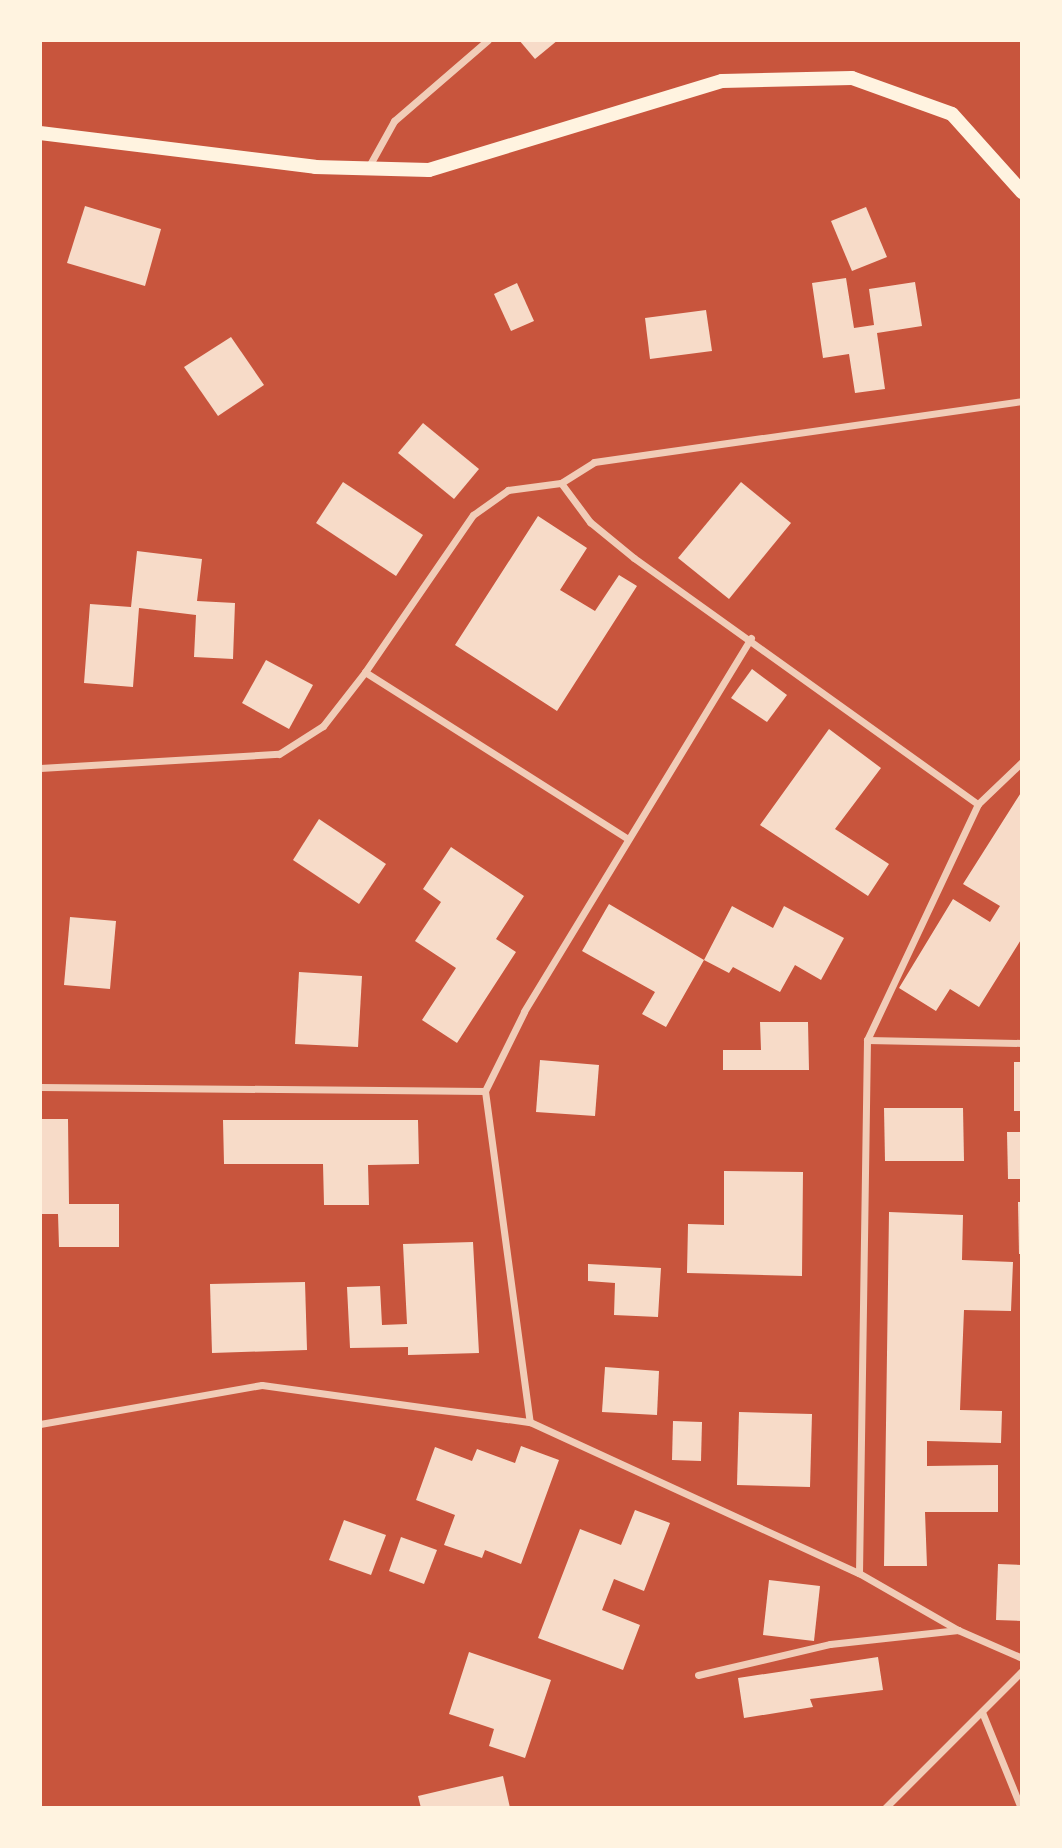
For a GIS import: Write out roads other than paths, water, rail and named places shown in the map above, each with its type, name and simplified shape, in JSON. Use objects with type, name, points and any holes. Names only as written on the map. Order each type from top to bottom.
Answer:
[{"type":"main road","points":[[40,134],[315,167],[429,170],[722,81],[852,78],[952,114],[1022,192]]},
{"type":"street","points":[[367,169],[394,121],[488,40]]},
{"type":"street","points":[[40,768],[279,754],[323,726],[365,672],[473,514],[508,490],[561,484],[594,462],[1022,401]]},
{"type":"street","points":[[561,484],[598,529],[978,804]]},
{"type":"street","points":[[530,1422],[485,1091],[524,1012],[627,838],[751,638]]},
{"type":"street","points":[[365,672],[627,838]]},
{"type":"street","points":[[859,1573],[867,1040],[978,804],[1022,762]]},
{"type":"street","points":[[867,1040],[1022,1043]]},
{"type":"street","points":[[40,1087],[485,1091]]},
{"type":"street","points":[[40,1424],[262,1385],[530,1422],[859,1573],[958,1630],[1022,1658]]},
{"type":"street","points":[[698,1675],[831,1644],[958,1630]]},
{"type":"street","points":[[885,1808],[1022,1671]]},
{"type":"street","points":[[982,1712],[1021,1808]]}]
